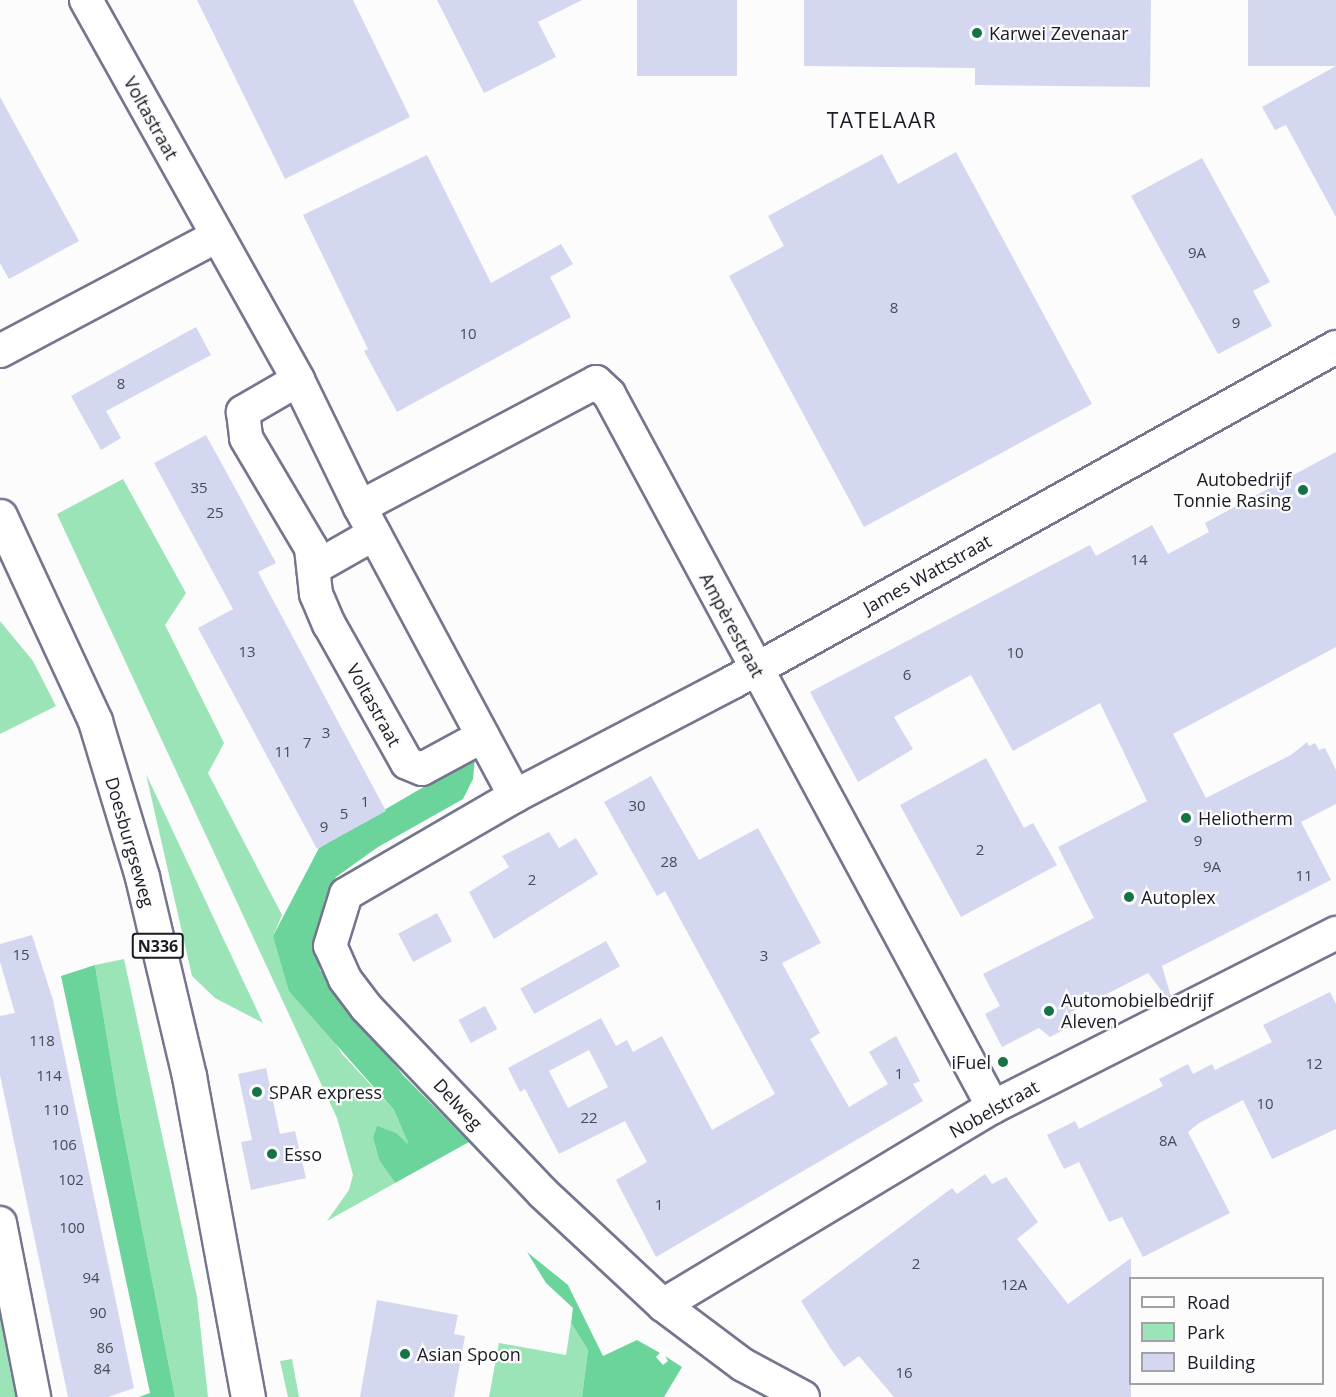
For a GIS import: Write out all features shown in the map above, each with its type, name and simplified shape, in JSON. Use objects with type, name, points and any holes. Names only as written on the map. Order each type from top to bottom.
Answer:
[{"type":"main road","name":"Doesburgseweg","points":[[0,516],[95,721],[142,877],[189,1076],[248,1397]]},
{"type":"street","name":"Voltastraat","points":[[86,0],[298,380],[367,521],[515,796]]},
{"type":"street","points":[[0,351],[217,236]]},
{"type":"street","name":"James Wattstraat","points":[[515,796],[756,669],[1336,347]]},
{"type":"street","name":"Voltastraat","points":[[298,380],[243,412],[246,438],[311,548],[316,567],[316,594],[329,624],[407,763],[422,769],[483,736]]},
{"type":"street","name":"Ampèrestraat","points":[[367,521],[596,382],[609,394],[993,1107]]},
{"type":"street","points":[[316,567],[367,521]]},
{"type":"street","name":"Delweg","points":[[515,796],[346,894],[330,946],[345,979],[366,1006],[543,1193],[663,1305],[743,1365],[803,1397]]},
{"type":"street","name":"Nobelstraat","points":[[663,1305],[993,1107],[1336,933]]},
{"type":"street","points":[[1,1235],[34,1397]]},
{"type":"green space","points":[[123,479],[186,593],[165,625],[224,743],[208,773],[282,915],[273,936],[342,1054],[394,1110],[410,1146],[373,1138],[379,1160],[395,1183],[327,1221],[349,1190],[353,1175],[337,1118],[57,514]]},
{"type":"green space","points":[[0,621],[33,661],[56,706],[0,734]]},
{"type":"green space","points":[[475,757],[473,779],[463,799],[378,847],[336,877],[325,899],[315,941],[320,970],[403,1075],[469,1142],[395,1183],[379,1160],[373,1138],[377,1126],[396,1133],[409,1145],[394,1110],[289,991],[273,936],[319,848]]},
{"type":"green space","points":[[146,774],[263,1023],[215,998],[192,976]]},
{"type":"green space","points":[[124,959],[197,1297],[208,1397],[175,1397],[119,1110],[95,965]]},
{"type":"green space","points":[[95,965],[119,1110],[175,1397],[139,1397],[150,1393],[61,976]]},
{"type":"green space","points":[[527,1252],[568,1285],[603,1356],[637,1340],[660,1353],[656,1357],[663,1365],[668,1361],[665,1356],[682,1367],[664,1397],[582,1397],[588,1350],[571,1323],[573,1308],[546,1283]]},
{"type":"green space","points":[[0,1314],[11,1375],[16,1397],[0,1397]]},
{"type":"green space","points":[[571,1323],[588,1350],[582,1397],[489,1397],[499,1343],[566,1355]]},
{"type":"green space","points":[[292,1359],[299,1397],[288,1397],[280,1361]]},
{"type":"building","points":[[197,0],[353,0],[410,117],[285,179]]},
{"type":"building","points":[[437,0],[582,0],[538,22],[556,57],[484,93]]},
{"type":"building","points":[[637,0],[737,0],[737,76],[637,76]]},
{"type":"building","name":"Karwei Zevenaar","points":[[804,0],[1151,0],[1150,87],[975,85],[975,68],[804,66]]},
{"type":"building","points":[[1248,0],[1336,0],[1336,66],[1248,66]]},
{"type":"building","points":[[1336,66],[1336,217],[1286,125],[1275,130],[1262,107]]},
{"type":"building","points":[[0,97],[79,241],[9,279],[0,263]]},
{"type":"building","points":[[956,152],[1092,404],[864,527],[729,276],[784,246],[768,216],[882,154],[898,184]]},
{"type":"building","points":[[427,155],[491,283],[561,244],[573,264],[550,277],[571,317],[397,412],[364,351],[368,349],[303,215]]},
{"type":"building","points":[[1202,158],[1270,282],[1253,291],[1272,326],[1218,354],[1131,196]]},
{"type":"building","points":[[196,327],[211,355],[106,411],[121,438],[101,450],[71,396]]},
{"type":"building","points":[[206,435],[276,563],[258,572],[386,811],[317,849],[198,628],[233,609],[154,463]]},
{"type":"building","points":[[1336,452],[1336,647],[1173,734],[1206,798],[1291,755],[1307,742],[1309,746],[1315,743],[1319,750],[1325,748],[1336,770],[1336,804],[1301,822],[1331,880],[1162,966],[1171,997],[1167,998],[1148,973],[1071,1012],[1071,1026],[1050,1037],[1039,1028],[1002,1047],[985,1014],[1000,1006],[983,974],[1094,918],[1058,847],[1147,801],[1100,703],[1013,751],[971,675],[894,717],[913,749],[858,782],[810,692],[1090,545],[1096,556],[1152,525],[1168,554],[1209,532],[1205,523]]},
{"type":"building","points":[[986,758],[1024,828],[1033,823],[1057,865],[961,917],[900,805]]},
{"type":"building","points":[[651,776],[699,860],[758,828],[821,943],[782,963],[820,1033],[810,1039],[849,1107],[888,1084],[869,1052],[896,1036],[920,1081],[913,1084],[923,1101],[656,1257],[616,1180],[647,1162],[625,1121],[559,1154],[525,1089],[520,1092],[508,1068],[601,1018],[616,1046],[627,1040],[633,1052],[662,1036],[712,1130],[775,1094],[665,891],[657,896],[604,802]],"holes":[[[589,1050],[608,1087],[568,1108],[549,1071]]]},
{"type":"building","points":[[549,832],[559,848],[576,838],[598,874],[494,939],[469,892],[509,867],[502,856]]},
{"type":"building","points":[[437,913],[452,941],[413,962],[398,934]]},
{"type":"building","points":[[32,935],[53,1000],[134,1388],[108,1397],[68,1397],[0,1075],[0,1016],[15,1013],[0,962],[0,944]]},
{"type":"building","points":[[606,941],[620,966],[534,1014],[520,989]]},
{"type":"building","points":[[1330,992],[1336,1004],[1336,1129],[1272,1159],[1243,1100],[1199,1123],[1188,1132],[1230,1213],[1143,1257],[1122,1217],[1109,1222],[1079,1162],[1064,1169],[1047,1135],[1075,1121],[1079,1129],[1163,1086],[1159,1079],[1188,1064],[1193,1074],[1212,1064],[1215,1070],[1272,1042],[1263,1025]]},
{"type":"building","points":[[485,1006],[497,1029],[471,1043],[459,1020]]},
{"type":"building","points":[[266,1068],[280,1134],[295,1131],[306,1178],[251,1190],[241,1142],[252,1140],[238,1074]]},
{"type":"building","points":[[985,1174],[992,1184],[1006,1177],[1038,1222],[1017,1239],[1068,1304],[1131,1258],[1129,1385],[1131,1385],[1131,1397],[894,1397],[859,1356],[844,1367],[801,1301],[952,1188],[957,1194]]},
{"type":"building","points":[[377,1300],[458,1315],[454,1334],[465,1336],[454,1397],[360,1397]]},
{"type":"place","name":"Karwei Zevenaar","points":[[977,33]]},
{"type":"place","name":"Autobedrijf Tonnie Rasing","points":[[1303,490]]},
{"type":"place","name":"Heliotherm","points":[[1186,818]]},
{"type":"place","name":"Autoplex","points":[[1129,897]]},
{"type":"place","name":"Automobielbedrijf Aleven","points":[[1049,1011]]},
{"type":"place","name":"iFuel","points":[[1003,1062]]},
{"type":"place","name":"SPAR express","points":[[257,1092]]},
{"type":"place","name":"Esso","points":[[272,1154]]},
{"type":"place","name":"Asian Spoon","points":[[405,1354]]},
{"type":"district","name":"TATELAAR","points":[[882,120]]}]
